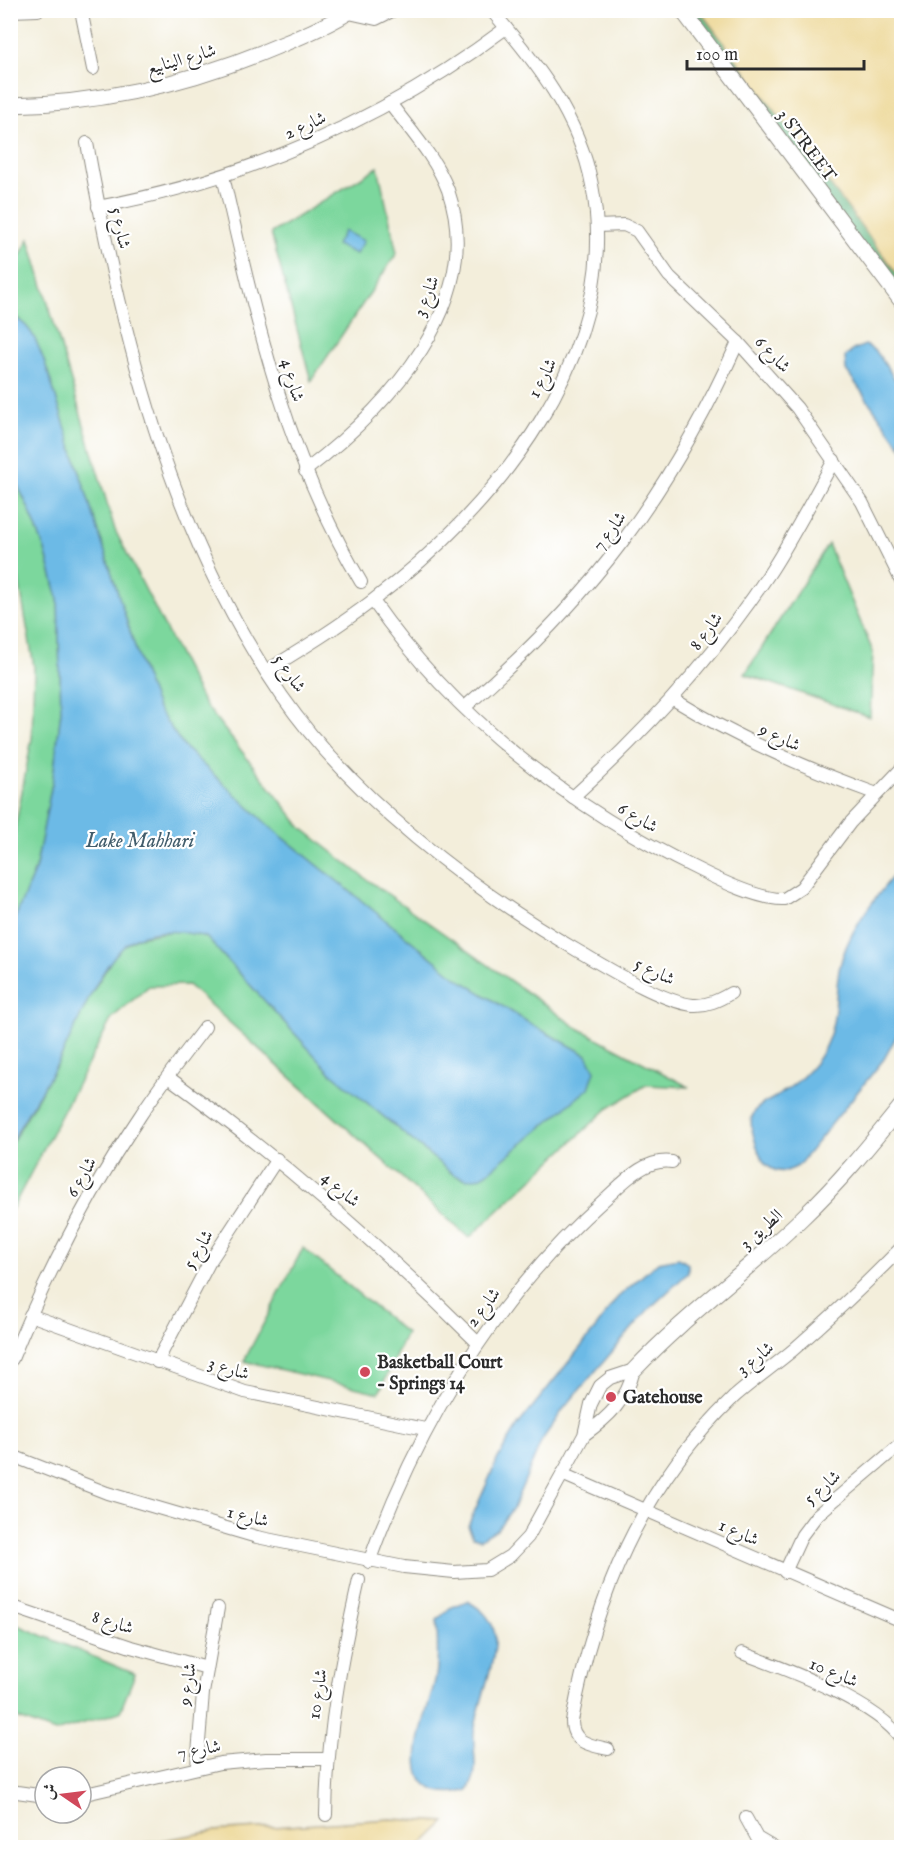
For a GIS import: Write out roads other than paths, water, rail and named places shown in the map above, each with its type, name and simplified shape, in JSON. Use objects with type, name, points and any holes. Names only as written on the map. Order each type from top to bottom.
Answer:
[{"type":"street","points":[[10,11],[38,10]]},
{"type":"street","points":[[81,10],[93,69]]},
{"type":"street","points":[[350,12],[376,19],[393,10]]},
{"type":"street","name":"شارع 1","points":[[266,671],[321,638],[373,601],[430,552],[481,499],[550,404],[566,376],[588,315],[595,278],[597,225],[592,184],[570,120],[552,87],[491,10]]},
{"type":"street","name":"3 STREET","points":[[682,10],[902,302]]},
{"type":"street","name":"شارع الينابيع","points":[[10,105],[78,101],[171,84],[262,53],[350,12]]},
{"type":"street","name":"شارع 2","points":[[98,207],[162,194],[223,176],[309,144],[390,103],[479,48],[506,28]]},
{"type":"street","name":"شارع 3","points":[[305,471],[360,424],[389,392],[430,334],[453,282],[458,252],[456,220],[447,189],[432,159],[390,103]]},
{"type":"street","name":"شارع 5","points":[[87,143],[98,207],[129,336],[179,495],[219,592],[284,698],[346,771],[443,859],[512,910],[598,963],[676,1001],[705,1005],[731,993]]},
{"type":"street","name":"شارع 4","points":[[223,176],[266,350],[305,471],[325,518],[361,582]]},
{"type":"street","name":"شارع 6","points":[[597,225],[624,225],[637,231],[669,276],[738,342],[797,408],[866,511],[902,582]]},
{"type":"street","name":"شارع 7","points":[[465,707],[547,632],[621,546],[685,449],[738,342]]},
{"type":"street","name":"شارع 8","points":[[573,797],[623,752],[673,699],[756,593],[791,539],[834,460]]},
{"type":"street","name":"شارع 6","points":[[373,601],[416,658],[465,707],[515,753],[573,797],[659,851],[711,876],[774,899],[784,899],[801,888],[850,823],[902,768]]},
{"type":"street","name":"شارع 9","points":[[673,699],[741,739],[792,763],[877,794]]},
{"type":"street","name":"شارع 6","points":[[12,1359],[30,1315],[88,1200],[141,1114],[205,1027]]},
{"type":"street","name":"شارع 4","points":[[168,1077],[277,1159],[381,1248],[478,1343]]},
{"type":"street","name":"3 الطريق","points":[[584,1435],[591,1404],[600,1386],[617,1375],[634,1370],[681,1324],[816,1204],[902,1105]]},
{"type":"street","name":"شارع 5","points":[[157,1362],[209,1263],[277,1159]]},
{"type":"street","name":"شارع 2","points":[[369,1562],[407,1466],[425,1429],[478,1343],[534,1271],[593,1210],[642,1168],[660,1161],[672,1162]]},
{"type":"street","name":"شارع 3","points":[[645,1510],[689,1448],[726,1406],[828,1320],[902,1247]]},
{"type":"street","name":"شارع 3","points":[[30,1315],[245,1392],[425,1429]]},
{"type":"street","name":"3 الطريق","points":[[584,1435],[619,1404],[631,1383],[634,1370]]},
{"type":"street","points":[[562,1474],[584,1435]]},
{"type":"street","name":"شارع 5","points":[[785,1572],[802,1535],[817,1515],[902,1443]]},
{"type":"street","name":"شارع 1","points":[[10,1455],[107,1493],[257,1538],[369,1562],[454,1572],[487,1570],[520,1547],[562,1474],[902,1621]]},
{"type":"street","points":[[608,1749],[580,1741],[573,1732],[572,1721],[586,1652],[604,1596],[630,1536],[645,1510]]},
{"type":"street","name":"شارع 10","points":[[326,1815],[327,1760],[337,1678],[359,1580]]},
{"type":"street","name":"شارع 8","points":[[10,1606],[90,1634],[207,1668]]},
{"type":"street","name":"شارع 9","points":[[197,1766],[207,1668],[218,1608]]},
{"type":"street","name":"شارع 10","points":[[742,1653],[870,1709],[883,1718],[902,1740]]},
{"type":"street","name":"شارع 7","points":[[93,1792],[197,1766],[266,1759],[327,1760]]},
{"type":"street","points":[[10,1791],[33,1794]]},
{"type":"street","points":[[746,1818],[757,1838],[774,1848]]},
{"type":"water","points":[[344,231],[364,241],[356,254],[336,245]]},
{"type":"water","name":"Lake Mahhari","points":[[11,316],[29,329],[39,348],[142,669],[157,708],[184,747],[269,826],[457,978],[534,1026],[587,1055],[595,1071],[589,1088],[482,1177],[467,1179],[454,1175],[330,1072],[206,937],[172,931],[155,932],[138,937],[125,945],[113,959],[91,994],[57,1064],[11,1144],[11,928],[36,867],[53,778],[61,711],[58,598],[45,550],[11,471]]},
{"type":"water","points":[[865,345],[876,351],[901,388],[901,447],[846,370],[845,357],[853,350]]},
{"type":"water","points":[[901,866],[901,1028],[884,1059],[798,1166],[790,1170],[777,1171],[764,1162],[760,1154],[752,1130],[752,1117],[760,1106],[801,1079],[823,1050],[833,1025],[839,970],[843,955],[864,915]]},
{"type":"water","points":[[679,1258],[688,1264],[688,1273],[647,1311],[565,1407],[542,1440],[513,1508],[497,1529],[481,1539],[473,1537],[468,1526],[499,1456],[518,1425],[592,1333],[617,1298],[658,1262]]},
{"type":"water","points":[[467,1601],[482,1611],[489,1620],[494,1630],[495,1645],[474,1732],[474,1777],[467,1791],[442,1792],[426,1785],[419,1772],[417,1754],[436,1676],[437,1620],[450,1608]]},
{"type":"place","name":"Basketball Court - Springs 14","points":[[365,1372]]},
{"type":"place","name":"Gatehouse","points":[[611,1397]]}]
